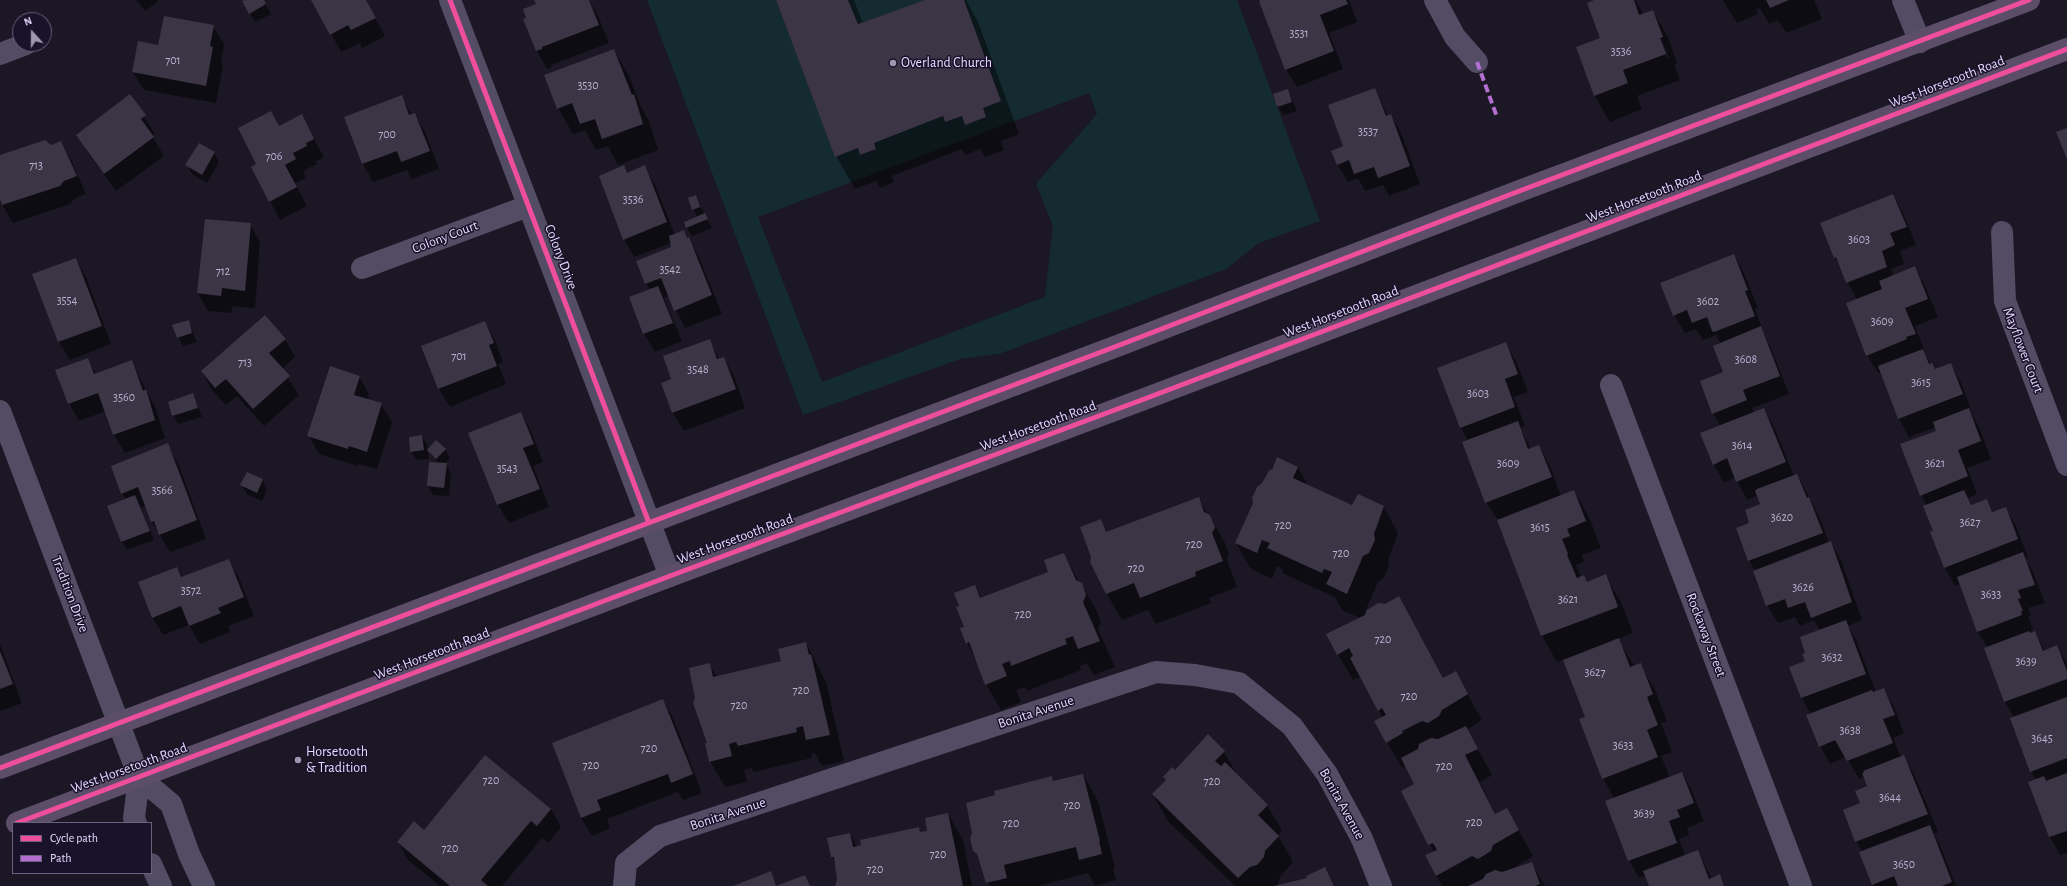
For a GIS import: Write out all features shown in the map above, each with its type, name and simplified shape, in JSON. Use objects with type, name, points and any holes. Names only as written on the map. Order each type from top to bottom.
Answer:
[{"type":"main road","points":[[0,768],[649,523],[1522,190],[2029,0]]},
{"type":"main road","name":"West Horsetooth Road","points":[[20,822],[670,576],[1147,398],[2067,49]]},
{"type":"main road","points":[[0,830],[12,825]]},
{"type":"street","name":"Colony Drive","points":[[450,0],[670,576]]},
{"type":"street","points":[[1434,0],[1455,37],[1476,62]]},
{"type":"street","points":[[1903,0],[1920,42]]},
{"type":"street","points":[[0,54],[12,49]]},
{"type":"street","name":"Colony Court","points":[[362,268],[528,206]]},
{"type":"street","name":"Mayflower Court","points":[[2002,232],[2005,301],[2067,465]]},
{"type":"street","name":"Rockaway Street","points":[[1611,385],[1801,886]]},
{"type":"street","name":"Tradition Drive","points":[[0,411],[120,723],[139,778],[134,818],[136,822]]},
{"type":"street","name":"Bonita Avenue","points":[[624,886],[626,863],[660,836],[1156,672],[1195,675],[1239,683],[1292,726],[1327,774],[1362,838],[1381,886]]},
{"type":"street","points":[[139,778],[171,804],[189,854],[204,886]]},
{"type":"street","points":[[152,866],[161,886]]},
{"type":"shaded area","points":[[647,0],[776,0],[835,156],[858,148],[861,155],[876,149],[874,143],[943,116],[945,122],[962,116],[965,125],[983,108],[1001,101],[964,0],[1237,0],[1320,221],[1259,243],[1226,269],[999,354],[960,359],[803,415]],"holes":[[[1089,93],[1097,114],[1036,184],[1053,226],[1045,297],[822,382],[758,217]]]},
{"type":"shaded area","points":[[848,0],[925,0],[858,24]]},
{"type":"building","points":[[264,0],[266,4],[249,14],[242,1]]},
{"type":"building","points":[[311,0],[366,0],[376,18],[351,30],[348,25],[330,35]]},
{"type":"building","points":[[534,0],[589,0],[599,25],[542,47],[542,49],[536,51],[523,19],[526,18],[523,9],[536,4]]},
{"type":"building","name":"Overland Church","points":[[776,0],[848,0],[858,24],[925,0],[964,0],[1001,101],[983,108],[986,117],[965,125],[962,116],[945,122],[943,116],[874,143],[876,149],[860,155],[858,148],[835,157]]},
{"type":"building","points":[[1346,0],[1348,4],[1320,15],[1334,51],[1285,70],[1259,1]]},
{"type":"building","points":[[1594,0],[1634,0],[1639,15],[1653,10],[1663,37],[1660,38],[1666,54],[1623,70],[1628,83],[1594,96],[1576,47],[1600,38],[1587,3]]},
{"type":"building","points":[[1766,0],[1789,0],[1770,8]]},
{"type":"building","points":[[164,16],[214,25],[210,46],[213,47],[206,86],[132,72],[138,41],[158,45]]},
{"type":"building","points":[[614,49],[632,95],[634,94],[643,124],[602,139],[595,119],[580,124],[572,103],[557,109],[544,75]]},
{"type":"building","points":[[1375,88],[1386,116],[1391,114],[1410,166],[1378,178],[1374,167],[1354,174],[1349,160],[1337,165],[1331,151],[1343,146],[1328,105]]},
{"type":"building","points":[[1288,89],[1292,102],[1277,107],[1273,94]]},
{"type":"building","points":[[130,94],[146,115],[141,119],[154,137],[104,174],[76,135]]},
{"type":"building","points":[[402,95],[409,115],[415,113],[430,151],[401,162],[397,151],[362,164],[344,117]]},
{"type":"building","points":[[271,111],[279,126],[302,114],[314,139],[306,143],[307,146],[293,153],[296,159],[285,165],[297,187],[269,202],[251,167],[256,164],[238,128]]},
{"type":"building","points":[[2067,128],[2067,159],[2056,132]]},
{"type":"building","points":[[45,140],[51,145],[61,141],[77,176],[64,181],[60,186],[2,205],[0,200],[0,155]]},
{"type":"building","points":[[199,143],[215,152],[202,175],[185,165]]},
{"type":"building","points":[[624,165],[627,173],[645,165],[667,222],[623,240],[599,176]]},
{"type":"building","points":[[1893,194],[1907,227],[1890,233],[1895,245],[1882,251],[1887,267],[1846,283],[1820,223]]},
{"type":"building","points":[[696,195],[700,207],[692,210],[688,198]]},
{"type":"building","points":[[705,213],[708,219],[686,228],[684,222]]},
{"type":"building","points":[[205,219],[251,223],[245,291],[222,288],[221,296],[197,293]]},
{"type":"building","points":[[684,230],[687,238],[689,237],[712,295],[674,311],[661,278],[645,284],[636,261],[671,247],[669,236]]},
{"type":"building","points":[[1734,254],[1748,290],[1745,291],[1755,316],[1714,332],[1712,331],[1707,317],[1692,323],[1687,310],[1673,316],[1660,283]]},
{"type":"building","points":[[76,258],[102,326],[58,342],[32,274]]},
{"type":"building","points":[[1915,266],[1928,299],[1905,308],[1916,334],[1906,337],[1907,339],[1866,356],[1846,303],[1882,289],[1879,281]]},
{"type":"building","points":[[658,286],[673,323],[643,334],[629,297]]},
{"type":"building","points":[[265,315],[286,339],[269,353],[290,376],[253,409],[226,379],[215,388],[201,371]]},
{"type":"building","points":[[189,320],[192,333],[177,338],[172,325]]},
{"type":"building","points":[[485,321],[494,343],[489,345],[497,366],[438,389],[421,346]]},
{"type":"building","points":[[1761,326],[1780,376],[1743,390],[1747,400],[1712,414],[1700,381],[1723,372],[1713,346]]},
{"type":"building","points":[[710,339],[717,359],[724,357],[736,389],[672,413],[661,383],[671,379],[663,356]]},
{"type":"building","points":[[1506,342],[1518,374],[1505,379],[1515,407],[1460,428],[1437,368]]},
{"type":"building","points":[[1923,349],[1929,364],[1932,363],[1935,369],[1951,363],[1963,394],[1898,419],[1878,366]]},
{"type":"building","points":[[88,358],[94,374],[132,360],[143,391],[146,389],[155,420],[113,435],[98,393],[68,404],[55,370]]},
{"type":"building","points":[[330,366],[360,376],[354,395],[382,403],[367,452],[349,446],[348,449],[307,436]]},
{"type":"building","points":[[193,393],[198,408],[172,416],[168,402]]},
{"type":"building","points":[[1764,408],[1786,462],[1736,482],[1727,458],[1713,465],[1700,433]]},
{"type":"building","points":[[1969,408],[1981,441],[1958,450],[1968,476],[1920,496],[1900,444],[1936,431],[1933,422]]},
{"type":"building","points":[[521,412],[534,444],[523,448],[540,489],[497,505],[468,433]]},
{"type":"building","points":[[1518,421],[1528,449],[1539,445],[1552,477],[1485,503],[1462,442]]},
{"type":"building","points":[[422,435],[424,450],[410,452],[409,437]]},
{"type":"building","points":[[436,440],[446,449],[436,459],[427,450]]},
{"type":"building","points":[[168,443],[197,520],[159,535],[154,521],[151,522],[138,487],[121,494],[111,466]]},
{"type":"building","points":[[1277,457],[1298,467],[1293,478],[1352,505],[1358,494],[1384,506],[1374,534],[1375,540],[1369,553],[1363,556],[1347,594],[1326,584],[1332,572],[1324,569],[1322,573],[1267,548],[1270,543],[1262,540],[1257,553],[1235,543],[1253,503],[1252,498],[1257,487],[1262,483],[1270,469],[1272,470]]},
{"type":"building","points":[[429,462],[447,463],[444,488],[427,486]]},
{"type":"building","points":[[247,472],[263,479],[257,493],[240,485]]},
{"type":"building","points":[[1797,474],[1807,498],[1809,497],[1823,533],[1748,561],[1736,528],[1749,523],[1745,510],[1760,504],[1755,491]]},
{"type":"building","points":[[1574,490],[1586,521],[1567,529],[1570,536],[1562,539],[1568,554],[1567,555],[1577,578],[1584,575],[1587,582],[1606,574],[1618,607],[1541,636],[1497,520]]},
{"type":"building","points":[[1964,490],[1971,505],[1987,499],[1992,512],[2006,507],[2018,539],[1944,568],[1930,532],[1933,531],[1923,506]]},
{"type":"building","points":[[135,495],[150,531],[121,542],[107,506]]},
{"type":"building","points":[[1199,497],[1204,512],[1210,515],[1215,528],[1212,533],[1223,561],[1195,572],[1196,576],[1140,598],[1134,583],[1106,594],[1090,562],[1091,557],[1080,527],[1101,519],[1106,532]]},
{"type":"building","points":[[1831,541],[1852,602],[1811,618],[1805,602],[1788,608],[1785,599],[1766,606],[1753,571]]},
{"type":"building","points":[[2023,552],[2035,585],[2018,590],[2021,598],[2018,599],[2023,611],[2021,611],[2022,615],[1977,632],[1957,577]]},
{"type":"building","points":[[1064,553],[1076,580],[1082,583],[1086,595],[1083,602],[1100,641],[1078,649],[1073,636],[1065,639],[1067,644],[1011,666],[1010,661],[1002,664],[1007,676],[985,685],[969,642],[966,644],[960,628],[964,627],[956,607],[959,606],[954,593],[975,585],[980,598],[1048,572],[1044,560]]},
{"type":"building","points":[[229,559],[244,597],[218,608],[221,613],[189,626],[181,606],[152,618],[138,582],[177,567],[181,577]]},
{"type":"building","points":[[1399,596],[1443,678],[1456,671],[1468,694],[1442,710],[1439,716],[1428,723],[1422,721],[1402,731],[1403,733],[1386,743],[1374,721],[1386,715],[1382,708],[1378,711],[1350,658],[1353,656],[1349,648],[1337,655],[1326,634],[1365,615],[1367,610],[1378,603],[1385,604]]},
{"type":"building","points":[[1846,620],[1866,674],[1801,698],[1789,667],[1805,661],[1802,654],[1805,653],[1800,637]]},
{"type":"building","points":[[2029,631],[2030,633],[2035,631],[2043,651],[2057,645],[2067,671],[2067,679],[2004,702],[1984,648]]},
{"type":"building","points":[[1619,638],[1630,667],[1641,663],[1653,694],[1647,697],[1658,725],[1647,730],[1658,757],[1602,779],[1579,719],[1585,717],[1563,660]]},
{"type":"building","points":[[806,642],[809,655],[811,654],[830,735],[806,740],[803,726],[796,728],[797,732],[738,746],[736,742],[729,744],[732,756],[709,762],[705,743],[707,743],[693,703],[695,698],[689,668],[710,663],[713,677],[781,661],[778,649]]},
{"type":"building","points":[[0,651],[13,684],[0,689]]},
{"type":"building","points":[[1884,688],[1895,715],[1883,719],[1893,743],[1847,761],[1835,740],[1819,747],[1806,715],[1872,690],[1873,692]]},
{"type":"building","points":[[2067,697],[2067,758],[2030,772],[2010,718]]},
{"type":"building","points":[[663,699],[693,774],[671,783],[668,774],[597,800],[601,810],[581,818],[552,743]]},
{"type":"building","points":[[1466,726],[1478,749],[1465,755],[1495,814],[1507,808],[1519,830],[1493,845],[1491,851],[1478,859],[1472,856],[1436,876],[1425,855],[1437,850],[1433,843],[1428,845],[1401,791],[1414,784],[1401,758],[1418,749],[1419,744],[1431,738],[1438,739]]},
{"type":"building","points":[[1208,734],[1225,751],[1215,761],[1221,766],[1225,762],[1268,805],[1258,815],[1279,836],[1265,851],[1264,857],[1257,865],[1250,867],[1238,878],[1152,794],[1166,780],[1163,777],[1172,767],[1175,770]]},
{"type":"building","points":[[485,755],[551,809],[537,826],[531,821],[481,880],[488,886],[450,886],[397,842],[414,821],[424,830]]},
{"type":"building","points":[[1904,755],[1928,814],[1855,842],[1843,810],[1860,803],[1855,791],[1867,786],[1862,773],[1864,773],[1863,771]]},
{"type":"building","points":[[1682,772],[1694,803],[1677,810],[1680,817],[1669,821],[1677,843],[1628,861],[1605,801]]},
{"type":"building","points":[[2067,773],[2067,831],[2049,837],[2028,782],[2044,776],[2046,781]]},
{"type":"building","points":[[1083,774],[1102,854],[1079,860],[1076,847],[1004,865],[1007,878],[986,883],[977,854],[973,851],[970,838],[972,833],[966,803],[995,795],[994,791],[1052,776],[1053,781]]},
{"type":"building","points":[[948,813],[963,886],[835,886],[837,880],[834,857],[831,857],[827,838],[850,833],[853,847],[861,845],[860,840],[919,827],[920,832],[927,831],[925,818]]},
{"type":"building","points":[[1930,825],[1952,882],[1942,886],[1898,886],[1894,876],[1872,885],[1859,852]]},
{"type":"building","points":[[1698,850],[1709,879],[1720,874],[1724,886],[1649,886],[1643,871]]},
{"type":"building","points":[[1532,862],[1540,884],[1535,886],[1468,886],[1483,879],[1486,874],[1495,870],[1502,872]]},
{"type":"building","points":[[1325,867],[1334,886],[1274,886],[1307,878],[1306,876]]},
{"type":"building","points":[[771,871],[776,886],[733,886]]},
{"type":"building","points":[[805,875],[810,886],[776,886]]},
{"type":"marked path","points":[[1477,62],[1497,117]]},
{"type":"cycle path","points":[[450,0],[649,523]]},
{"type":"cycle path","points":[[0,768],[1125,343],[1522,190],[2029,0]]},
{"type":"cycle path","points":[[20,822],[670,576],[1147,398],[2067,49]]},
{"type":"place","name":"Overland Church","points":[[893,63]]},
{"type":"place","name":"Horsetooth & Tradition","points":[[298,760]]}]
